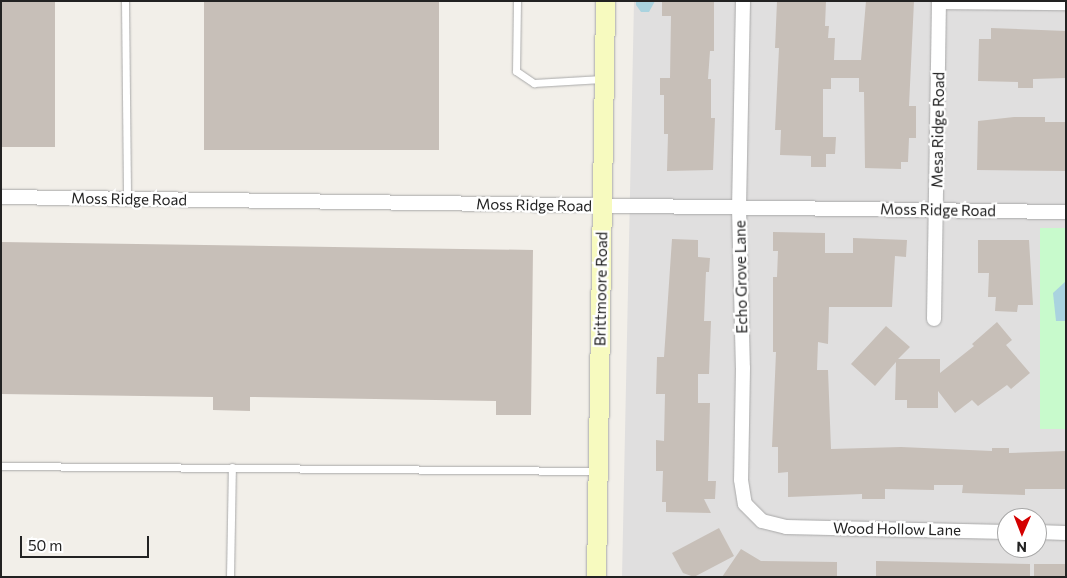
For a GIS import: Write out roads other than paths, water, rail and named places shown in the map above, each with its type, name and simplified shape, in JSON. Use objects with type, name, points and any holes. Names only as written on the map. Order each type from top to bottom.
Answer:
[{"type":"main road","name":"Brittmoore Road","points":[[596,577],[605,1]]},
{"type":"street","name":"Echo Grove Lane","points":[[743,1],[739,208],[743,368],[741,480],[745,504],[762,521],[786,527]]},
{"type":"street","points":[[939,2],[1066,3]]},
{"type":"street","name":"Mesa Ridge Road","points":[[934,319],[939,2]]},
{"type":"street","name":"Moss Ridge Road","points":[[1,197],[1066,212]]},
{"type":"street","name":"Wood Hollow Lane","points":[[786,527],[997,532]]},
{"type":"street","points":[[1047,532],[1066,533]]},
{"type":"lane","points":[[125,1],[127,199]]},
{"type":"lane","points":[[517,1],[516,71],[534,82],[604,79]]},
{"type":"lane","points":[[1,466],[598,471]]},
{"type":"lane","points":[[230,577],[232,467]]},
{"type":"water","points":[[636,1],[655,1],[649,12],[641,12],[636,5]]},
{"type":"water","points":[[1066,281],[1066,321],[1056,321],[1053,293]]}]
